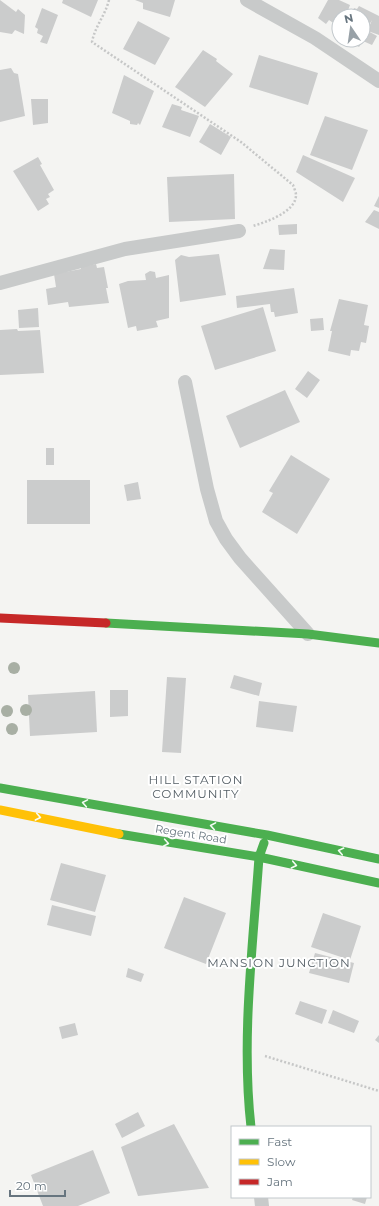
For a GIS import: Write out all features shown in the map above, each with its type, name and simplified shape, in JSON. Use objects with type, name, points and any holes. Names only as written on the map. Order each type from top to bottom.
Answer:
[{"type":"main road","points":[[0,618],[308,634],[379,643]]},
{"type":"main road","name":"Regent Road","points":[[0,788],[267,835],[379,859]]},
{"type":"main road","name":"Regent Road","points":[[0,810],[162,842],[259,857],[379,883]]},
{"type":"main road","points":[[251,1126],[247,1090],[247,1052],[259,857],[267,835]]},
{"type":"street","points":[[247,0],[315,38],[379,81]]},
{"type":"street","points":[[0,282],[125,249],[239,231]]},
{"type":"street","points":[[185,382],[216,521],[226,539],[240,558],[308,634]]},
{"type":"path","points":[[109,0],[105,14],[94,31],[92,42],[137,74],[224,130],[293,185],[296,196],[291,207],[264,223],[239,231]]},
{"type":"path","points":[[247,1052],[283,1060],[379,1091]]},
{"type":"building","points":[[0,0],[16,12],[18,9],[25,15],[24,34],[15,30],[12,34],[0,32]]},
{"type":"building","points":[[63,0],[98,0],[91,17],[62,3]]},
{"type":"building","points":[[135,0],[175,0],[170,17],[143,9],[143,3]]},
{"type":"building","points":[[328,0],[339,0],[350,5],[349,8],[331,8],[331,21],[329,20],[326,24],[318,18]]},
{"type":"building","points":[[42,8],[58,15],[47,44],[40,42],[43,36],[37,33],[38,29],[35,27]]},
{"type":"building","points":[[371,12],[379,16],[379,35],[371,32],[372,20],[371,22]]},
{"type":"building","points":[[138,21],[170,38],[155,65],[123,49]]},
{"type":"building","points":[[371,33],[377,36],[371,45]]},
{"type":"building","points":[[203,50],[217,59],[216,61],[233,74],[205,107],[175,87]]},
{"type":"building","points":[[259,55],[318,73],[308,105],[249,87]]},
{"type":"building","points":[[11,68],[14,73],[18,74],[25,116],[0,122],[0,70]]},
{"type":"building","points":[[124,75],[154,91],[140,125],[138,123],[137,125],[130,124],[130,121],[112,113]]},
{"type":"building","points":[[31,99],[48,99],[48,123],[33,125]]},
{"type":"building","points":[[172,104],[182,107],[181,110],[199,116],[190,137],[162,127]]},
{"type":"building","points":[[325,116],[368,130],[352,170],[310,155]]},
{"type":"building","points":[[210,124],[231,137],[221,155],[199,142]]},
{"type":"building","points":[[303,155],[355,178],[343,202],[296,172]]},
{"type":"building","points":[[38,157],[42,164],[40,165],[54,190],[48,194],[50,197],[46,199],[49,204],[38,211],[13,171]]},
{"type":"building","points":[[234,174],[235,219],[169,222],[167,177]]},
{"type":"building","points":[[379,196],[379,208],[374,206]]},
{"type":"building","points":[[374,210],[379,212],[379,229],[365,222]]},
{"type":"building","points":[[297,224],[297,234],[279,235],[278,225]]},
{"type":"building","points":[[270,249],[285,250],[284,270],[263,269]]},
{"type":"building","points":[[219,254],[226,295],[180,302],[175,260],[181,255],[189,257]]},
{"type":"building","points":[[96,264],[97,268],[104,267],[109,303],[69,307],[68,302],[48,305],[46,289],[56,287],[54,274],[81,269],[81,267]]},
{"type":"building","points":[[150,271],[155,272],[156,278],[169,275],[169,318],[156,321],[158,327],[137,331],[136,326],[128,328],[119,284],[128,281],[146,280],[145,274]]},
{"type":"building","points":[[294,288],[298,313],[275,317],[274,312],[271,312],[270,304],[237,308],[236,296]]},
{"type":"building","points":[[339,299],[368,305],[364,325],[369,326],[366,343],[361,342],[359,351],[351,350],[350,356],[328,351],[332,331],[330,331]]},
{"type":"building","points":[[263,307],[276,351],[215,370],[201,326]]},
{"type":"building","points":[[38,308],[39,327],[19,328],[18,310]]},
{"type":"building","points":[[323,318],[324,330],[311,331],[310,319]]},
{"type":"building","points":[[17,329],[18,331],[40,330],[44,373],[0,375],[0,330]]},
{"type":"building","points":[[308,371],[320,380],[307,398],[295,389]]},
{"type":"building","points":[[285,390],[300,422],[240,448],[226,416]]},
{"type":"building","points":[[46,448],[54,448],[54,465],[46,465]]},
{"type":"building","points":[[291,455],[330,479],[297,534],[262,512],[273,493],[269,491]]},
{"type":"building","points":[[27,480],[90,480],[90,524],[27,524]]},
{"type":"building","points":[[138,482],[141,499],[127,501],[124,485]]},
{"type":"building","points":[[234,675],[262,683],[259,696],[230,688]]},
{"type":"building","points":[[167,677],[186,678],[181,753],[162,752]]},
{"type":"building","points":[[110,690],[128,690],[128,716],[110,717]]},
{"type":"building","points":[[95,691],[97,732],[30,736],[28,695]]},
{"type":"building","points":[[259,701],[297,706],[293,732],[256,727]]},
{"type":"building","points":[[61,863],[106,875],[95,912],[50,900]]},
{"type":"building","points":[[184,897],[226,913],[206,964],[164,948]]},
{"type":"building","points":[[52,905],[96,916],[91,936],[47,925]]},
{"type":"building","points":[[323,913],[361,926],[350,960],[311,947]]},
{"type":"building","points":[[315,953],[354,963],[349,983],[309,973]]},
{"type":"building","points":[[128,968],[144,974],[141,982],[126,977]]},
{"type":"building","points":[[300,1001],[327,1010],[322,1024],[295,1014]]},
{"type":"building","points":[[333,1010],[359,1021],[354,1033],[328,1023]]},
{"type":"building","points":[[75,1023],[78,1035],[62,1039],[59,1027]]},
{"type":"building","points":[[379,1035],[379,1043],[375,1040]]},
{"type":"building","points":[[138,1112],[145,1126],[122,1138],[115,1124]]},
{"type":"building","points":[[174,1124],[209,1188],[138,1196],[121,1147]]},
{"type":"building","points":[[93,1150],[110,1193],[78,1206],[43,1206],[31,1175]]},
{"type":"building","points":[[353,1198],[367,1198],[365,1204],[352,1200]]},
{"type":"traffic: fast","points":[[106,623],[308,634],[379,643]]},
{"type":"traffic: fast","points":[[0,788],[267,835],[379,859]]},
{"type":"traffic: fast","points":[[119,834],[259,857],[379,883]]},
{"type":"traffic: fast","points":[[251,1126],[247,1060],[249,992],[259,857],[264,843]]},
{"type":"traffic: slow","points":[[0,810],[119,834]]},
{"type":"traffic: jam","points":[[0,618],[106,623]]},
{"type":"district","name":"HILL STATION COMMUNITY","points":[[196,787]]},
{"type":"district","name":"MANSION JUNCTION","points":[[279,963]]}]
